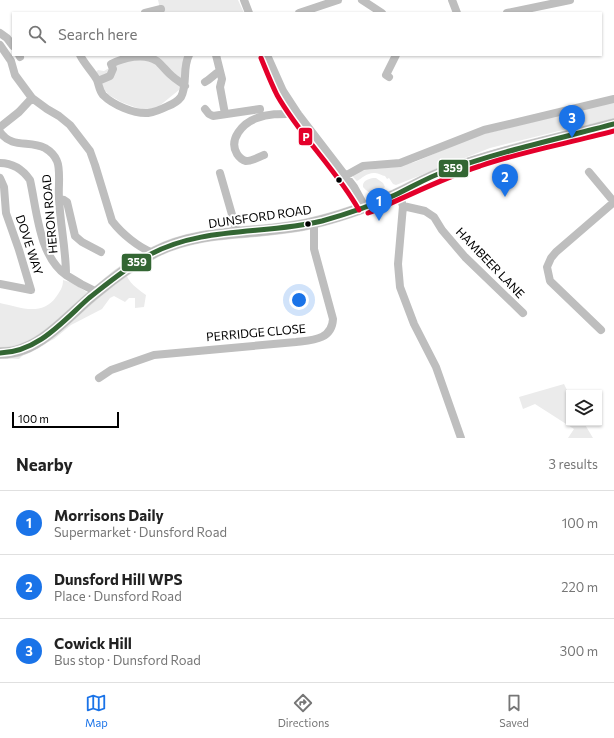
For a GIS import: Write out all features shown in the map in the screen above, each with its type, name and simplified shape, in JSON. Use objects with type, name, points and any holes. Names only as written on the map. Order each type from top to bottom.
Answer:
[{"type":"main road","name":"DUNSFORD ROAD","points":[[0,353],[22,350],[33,345],[54,330],[120,273],[153,253],[180,243],[214,235],[273,230],[314,223],[365,207],[443,172],[478,159],[614,124]]},
{"type":"street","points":[[244,0],[249,12]]},
{"type":"street","points":[[302,12],[338,0]]},
{"type":"street","points":[[362,0],[380,12]]},
{"type":"street","points":[[452,0],[457,12]]},
{"type":"street","points":[[512,12],[570,0]]},
{"type":"street","points":[[149,12],[161,9]]},
{"type":"street","points":[[0,33],[7,38],[12,45]]},
{"type":"street","points":[[0,45],[11,61],[15,75],[32,98],[59,116],[74,130],[90,151],[112,221],[116,227],[142,248],[153,253]]},
{"type":"street","points":[[81,56],[86,66],[98,81],[102,94],[114,103],[147,113],[158,111],[174,103],[180,98],[185,86],[186,60],[188,56]]},
{"type":"street","points":[[216,56],[222,78],[220,87],[225,114]]},
{"type":"street","points":[[267,56],[283,91],[298,114],[345,176],[365,207]]},
{"type":"street","points":[[385,75],[395,56]]},
{"type":"street","points":[[98,81],[110,76],[113,70],[111,64],[131,57],[146,58],[158,62],[185,86]]},
{"type":"street","points":[[205,82],[220,71]]},
{"type":"street","points":[[0,128],[19,112],[32,98]]},
{"type":"street","points":[[345,176],[363,166],[400,163],[484,130],[614,99]]},
{"type":"street","points":[[205,109],[211,116],[260,109]]},
{"type":"street","points":[[264,155],[245,161],[240,158],[233,142],[242,128],[250,121],[272,114],[298,114]]},
{"type":"street","name":"HERON ROAD","points":[[0,132],[6,140],[41,146],[51,152],[57,161],[66,275]]},
{"type":"street","points":[[0,163],[9,164],[18,168],[27,175],[30,180],[46,248],[56,266],[66,275],[97,292]]},
{"type":"street","points":[[589,172],[614,202],[556,252],[551,258],[547,267],[550,281],[594,319],[601,330]]},
{"type":"street","points":[[220,173],[237,232]]},
{"type":"street","name":"DOVE WAY","points":[[0,178],[4,187],[2,202],[31,290],[0,284]]},
{"type":"street","points":[[398,193],[402,206],[398,264],[400,287],[414,324],[436,367],[461,438]]},
{"type":"street","points":[[59,199],[67,202],[75,236],[82,242],[101,252]]},
{"type":"street","name":"HAMBEER LANE","points":[[402,206],[425,211],[434,217],[442,230],[465,257],[523,313]]},
{"type":"street","name":"PERRIDGE CLOSE","points":[[99,378],[110,370],[154,355],[296,342],[314,340],[323,337],[332,327],[333,319],[314,249],[314,223]]},
{"type":"shaded area","points":[[158,0],[238,0],[244,12],[161,12]]},
{"type":"shaded area","points":[[130,56],[186,56],[182,85],[179,90],[158,107],[148,110],[137,108],[121,102],[109,95],[103,88],[96,72],[98,70],[104,71]]},
{"type":"shaded area","points":[[614,102],[614,120],[559,131],[490,148],[396,185],[393,184],[389,178],[387,179],[385,176],[376,173],[368,174],[357,181],[353,177],[353,174],[357,171],[395,167],[415,162],[476,136]]},
{"type":"shaded area","points":[[376,178],[383,183],[385,187],[377,193],[368,192],[363,187],[365,181]]},
{"type":"shaded area","points":[[123,264],[128,278],[137,289],[146,295],[144,307],[135,308],[135,298],[129,298],[125,302],[114,296],[110,298],[102,309],[71,325],[54,339],[24,354],[19,359],[0,358],[0,303],[30,309],[44,307],[56,297],[62,287],[63,280],[73,283],[88,293]]},
{"type":"shaded area","points":[[564,384],[567,390],[566,424],[535,404],[523,409],[519,397]]},
{"type":"shaded area","points":[[569,426],[586,426],[593,438],[568,438],[574,429]]},
{"type":"transit line","name":"P","points":[[261,58],[277,95],[286,110],[340,180],[359,210]]},
{"type":"transit line","name":"359","points":[[0,353],[14,351],[38,341],[49,334],[89,298],[125,270],[149,255],[169,246],[190,239],[212,235],[278,228],[322,221],[377,203],[433,176],[467,164],[509,151],[614,124]]},
{"type":"transit line","name":"P","points":[[368,213],[438,182],[480,166],[513,156],[614,131]]},
{"type":"place","name":"Cowick Hill","points":[[572,138]]},
{"type":"place","name":"Dunsford Hill WPS","points":[[505,197]]},
{"type":"place","name":"Morrisons Daily","points":[[379,221]]}]
